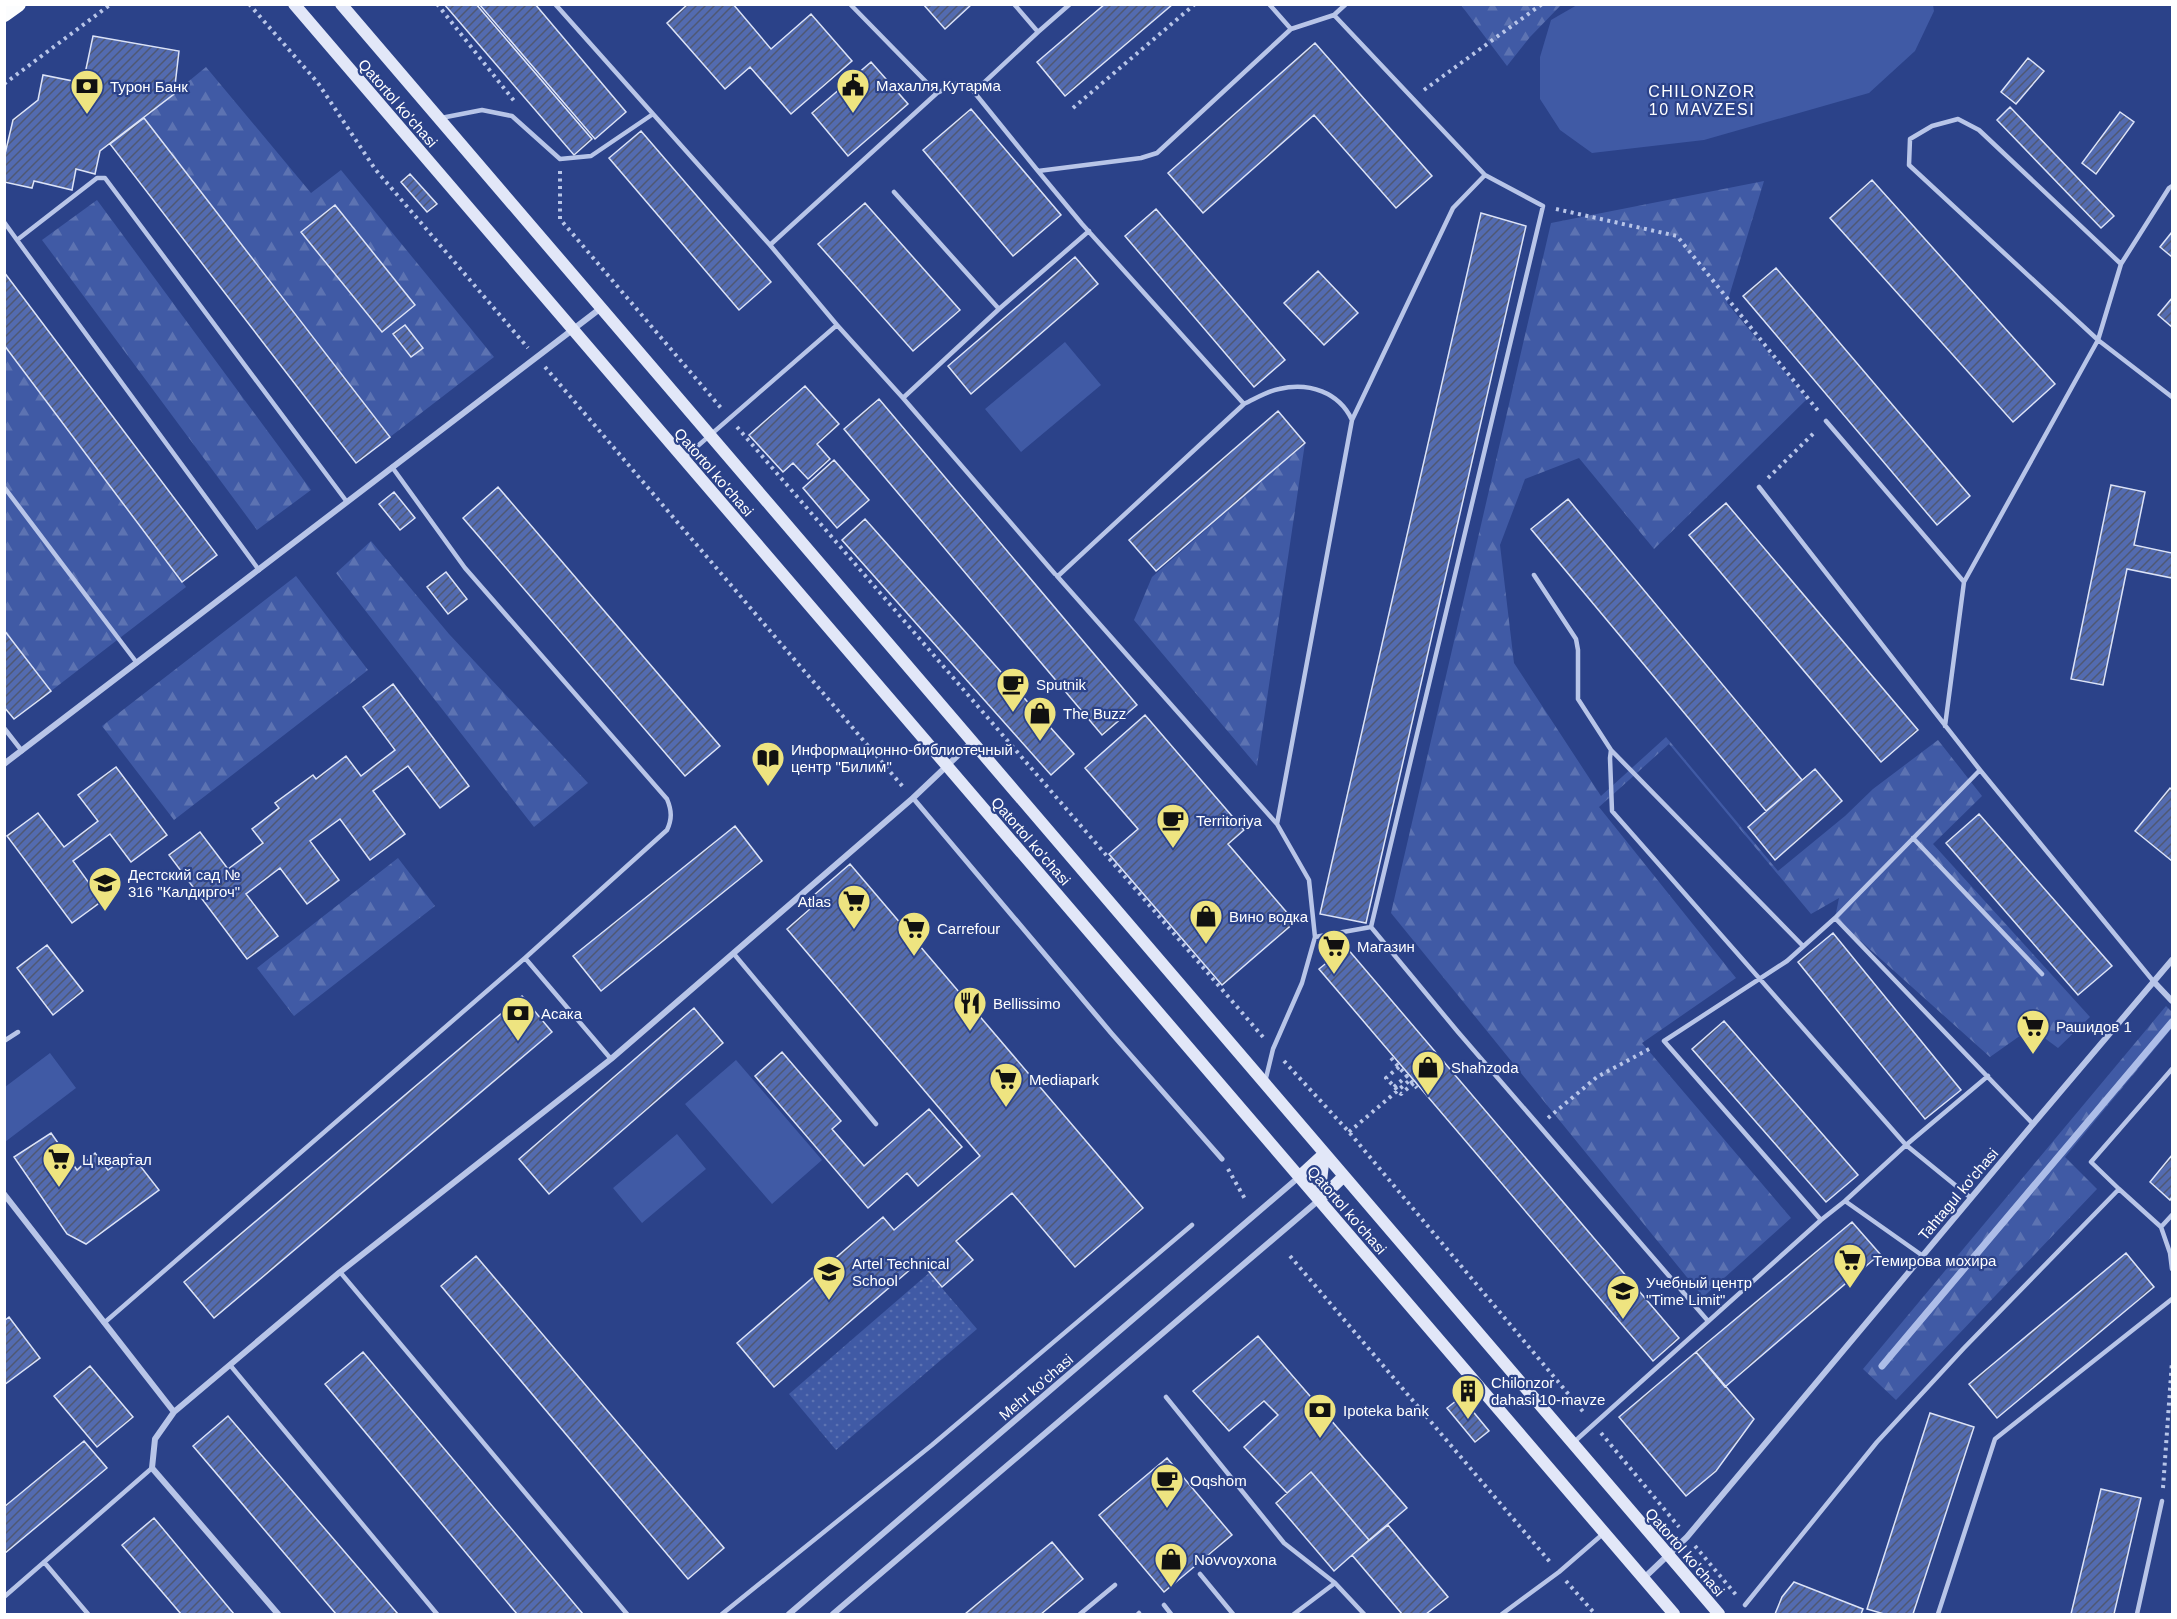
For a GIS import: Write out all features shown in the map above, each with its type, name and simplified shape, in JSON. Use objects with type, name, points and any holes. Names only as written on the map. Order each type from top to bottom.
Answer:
[{"type":"highway","points":[[4,14],[18,4]]},
{"type":"main road","name":"Qatortol ko'chasi","points":[[294,4],[1674,1614]]},
{"type":"main road","name":"Qatortol ko'chasi","points":[[341,4],[1719,1614]]},
{"type":"main road","points":[[1299,1177],[1324,1154]]},
{"type":"main road","points":[[1318,1200],[1324,1154]]},
{"type":"main road","points":[[1318,1200],[1344,1176]]},
{"type":"street","points":[[4,764],[601,308]]},
{"type":"street","points":[[278,1614],[152,1468],[155,1440],[174,1412],[340,1272],[611,1059],[913,798],[972,742]]},
{"type":"street","points":[[913,798],[1112,1034],[1222,1160]]},
{"type":"street","name":"Tahtagul ko'chasi","points":[[1643,1578],[1687,1537],[2172,960]]},
{"type":"street","points":[[2154,982],[2172,1001]]},
{"type":"street","name":"Mehr ko'chasi","points":[[789,1614],[1299,1177]]},
{"type":"street","points":[[4,1194],[174,1412]]},
{"type":"street","points":[[833,1614],[1318,1200]]},
{"type":"lane","points":[[555,4],[770,244],[837,325],[1277,824],[1309,880],[1315,937],[1302,983],[1273,1049],[1265,1084]]},
{"type":"lane","points":[[850,4],[937,93]]},
{"type":"lane","points":[[1014,4],[1038,32]]},
{"type":"lane","points":[[974,92],[1071,4]]},
{"type":"lane","points":[[1269,4],[1291,29]]},
{"type":"lane","points":[[1038,171],[1141,158],[1157,153],[1291,29],[1334,15],[1346,4]]},
{"type":"lane","points":[[1334,15],[1485,175],[1543,206],[1371,927]]},
{"type":"lane","points":[[770,244],[937,93],[959,82],[965,82],[1089,231],[1244,404]]},
{"type":"lane","points":[[439,119],[482,110],[512,116],[560,159],[591,156],[653,114]]},
{"type":"lane","points":[[2121,264],[1979,130],[1958,119],[1932,126],[1910,139],[1909,165],[2098,340],[2172,397]]},
{"type":"lane","points":[[1277,824],[1352,420],[1453,208],[1485,175]]},
{"type":"lane","points":[[17,240],[97,178],[105,178],[347,502]]},
{"type":"lane","points":[[1946,726],[1964,582],[2098,340],[2121,264],[2172,186]]},
{"type":"lane","points":[[894,192],[999,309]]},
{"type":"lane","points":[[4,222],[259,570]]},
{"type":"lane","points":[[903,398],[999,309],[1089,231]]},
{"type":"lane","points":[[683,458],[837,325]]},
{"type":"lane","points":[[1055,574],[1061,575],[1244,404],[1277,389],[1309,388],[1324,391],[1336,399],[1348,411],[1352,420]]},
{"type":"lane","points":[[1826,421],[1964,582]]},
{"type":"lane","points":[[104,1323],[525,958],[667,830],[672,815],[667,799],[465,568],[392,467]]},
{"type":"lane","points":[[4,487],[137,663]]},
{"type":"lane","points":[[1759,487],[1980,770],[2154,982]]},
{"type":"lane","points":[[1534,575],[1576,639],[1578,699],[1611,750],[1803,946]]},
{"type":"lane","points":[[4,728],[22,751]]},
{"type":"lane","points":[[1611,750],[1612,811],[1906,1144],[1971,1198]]},
{"type":"lane","points":[[1821,1220],[1664,1041],[1787,961],[1835,918],[1980,770]]},
{"type":"lane","points":[[1913,838],[2042,974]]},
{"type":"lane","points":[[1835,918],[2032,1124]]},
{"type":"lane","points":[[1315,937],[1371,927]]},
{"type":"lane","points":[[1371,927],[1708,1321]]},
{"type":"lane","points":[[734,954],[876,1124]]},
{"type":"lane","points":[[525,958],[611,1059]]},
{"type":"lane","points":[[4,1041],[18,1032]]},
{"type":"lane","points":[[2172,1069],[2091,1162],[2161,1227],[2170,1253],[2172,1269]]},
{"type":"lane","points":[[1572,1444],[1906,1144],[1988,1076]]},
{"type":"lane","points":[[1745,1605],[1876,1442],[2119,1189]]},
{"type":"lane","points":[[1845,1201],[1923,1256]]},
{"type":"lane","points":[[2161,1227],[2172,1215]]},
{"type":"lane","points":[[722,1614],[932,1445],[1192,1226]]},
{"type":"lane","points":[[340,1272],[627,1614]]},
{"type":"lane","points":[[1938,1614],[1995,1439],[2172,1299]]},
{"type":"lane","points":[[230,1365],[437,1614]]},
{"type":"lane","points":[[1166,1397],[1284,1544],[1335,1582],[1364,1614]]},
{"type":"lane","points":[[4,1597],[152,1468]]},
{"type":"lane","points":[[2137,1614],[2162,1501]]},
{"type":"lane","points":[[1502,1614],[1559,1572],[1604,1533]]},
{"type":"lane","points":[[44,1562],[88,1614]]},
{"type":"lane","points":[[1200,1574],[1233,1614]]},
{"type":"lane","points":[[1294,1614],[1335,1582]]},
{"type":"lane","points":[[1080,1614],[1115,1585]]},
{"type":"lane","points":[[1164,1605],[1171,1614]]},
{"type":"path","points":[[4,84],[111,4]]},
{"type":"path","points":[[249,4],[318,83],[375,169],[913,798]]},
{"type":"path","points":[[437,4],[517,104]]},
{"type":"path","points":[[1073,108],[1195,4]]},
{"type":"path","points":[[1412,98],[1542,4]]},
{"type":"path","points":[[560,159],[560,219],[1273,1049],[1349,1132],[1745,1605]]},
{"type":"path","points":[[1543,206],[1677,236],[1826,421],[1759,487]]},
{"type":"path","points":[[1538,1125],[1597,1077],[1664,1041]]},
{"type":"path","points":[[1394,1060],[1412,1081]]},
{"type":"path","points":[[1401,1068],[1386,1078],[1401,1094],[1412,1081]]},
{"type":"path","points":[[1349,1132],[1412,1081]]},
{"type":"path","points":[[1394,1087],[1412,1081]]},
{"type":"path","points":[[1222,1160],[1245,1199]]},
{"type":"path","points":[[1290,1256],[1595,1614]]},
{"type":"path","points":[[2162,1501],[2172,1361]]},
{"type":"green space","points":[[1461,5],[1561,5],[1530,37],[1507,66]]},
{"type":"green space","points":[[1577,5],[1933,5],[1934,11],[1915,51],[1869,93],[1704,140],[1592,153],[1560,130],[1540,99],[1540,57],[1551,20]]},
{"type":"green space","points":[[206,67],[311,193],[341,170],[494,357],[390,437],[144,118]]},
{"type":"green space","points":[[1764,181],[1727,303],[1807,399],[1654,549],[1579,458],[1525,479],[1500,545],[1514,663],[1601,796],[1666,737],[1778,871],[1845,816],[1873,789],[1938,740],[1982,796],[1933,844],[2090,1017],[2058,1048],[2031,1028],[1990,1057],[1835,918],[1839,898],[1811,914],[1669,744],[1599,807],[1736,978],[1642,1043],[1791,1218],[1703,1297],[1391,913],[1551,223]]},
{"type":"green space","points":[[97,200],[311,490],[257,530],[42,240]]},
{"type":"green space","points":[[1065,342],[1101,385],[1021,452],[985,409]]},
{"type":"green space","points":[[5,345],[186,587],[51,691],[5,631]]},
{"type":"green space","points":[[1305,443],[1257,766],[1134,620],[1152,577]]},
{"type":"green space","points":[[371,541],[449,634],[588,783],[534,827],[336,573]]},
{"type":"green space","points":[[296,576],[368,670],[174,820],[102,726]]},
{"type":"green space","points":[[398,858],[435,906],[294,1016],[257,968]]},
{"type":"green space","points":[[2166,1006],[2172,1012],[2172,1028],[2065,1157],[2097,1189],[1896,1400],[1863,1369]]},
{"type":"green space","points":[[50,1053],[76,1088],[5,1142],[5,1087]]},
{"type":"green space","points":[[736,1060],[822,1160],[772,1204],[685,1104]]},
{"type":"green space","points":[[677,1134],[706,1169],[642,1223],[613,1188]]},
{"type":"green space","points":[[929,1273],[977,1329],[836,1450],[789,1394]]},
{"type":"building","points":[[444,4],[476,4],[592,139],[574,155]]},
{"type":"building","points":[[479,4],[535,4],[626,112],[595,139]]},
{"type":"building","points":[[688,4],[733,4],[771,49],[811,14],[852,61],[791,114],[750,67],[725,89],[667,23]]},
{"type":"building","points":[[923,4],[972,4],[945,29]]},
{"type":"building","points":[[1105,4],[1173,4],[1065,96],[1037,62]]},
{"type":"building","points":[[93,36],[179,51],[174,94],[100,151],[95,174],[76,169],[72,190],[34,181],[32,188],[4,182],[4,158],[13,120],[38,100],[43,75],[83,83]]},
{"type":"building","points":[[1315,43],[1432,176],[1396,208],[1314,115],[1203,213],[1168,173]]},
{"type":"building","points":[[2028,58],[2044,71],[2016,104],[2001,92]]},
{"type":"building","points":[[871,62],[908,104],[848,156],[812,113]]},
{"type":"building","points":[[2010,107],[2114,216],[2101,228],[1997,120]]},
{"type":"building","points":[[971,109],[1061,215],[1013,256],[923,150]]},
{"type":"building","points":[[2120,112],[2134,122],[2096,174],[2082,163]]},
{"type":"building","points":[[144,118],[390,437],[356,463],[110,144]]},
{"type":"building","points":[[641,131],[771,282],[739,310],[609,158]]},
{"type":"building","points":[[410,174],[437,204],[427,212],[401,182]]},
{"type":"building","points":[[1872,180],[2055,384],[2013,422],[1830,218]]},
{"type":"building","points":[[865,203],[960,310],[913,351],[818,244]]},
{"type":"building","points":[[335,205],[415,305],[382,332],[301,232]]},
{"type":"building","points":[[1156,209],[1285,360],[1254,387],[1125,236]]},
{"type":"building","points":[[1481,213],[1526,226],[1366,923],[1320,914]]},
{"type":"building","points":[[2172,232],[2172,257],[2160,247]]},
{"type":"building","points":[[1075,257],[1098,284],[971,394],[948,366]]},
{"type":"building","points":[[1776,268],[1970,496],[1937,525],[1743,296]]},
{"type":"building","points":[[1318,271],[1358,313],[1324,345],[1284,303]]},
{"type":"building","points":[[4,272],[217,555],[182,582],[4,345]]},
{"type":"building","points":[[2172,298],[2172,327],[2158,315]]},
{"type":"building","points":[[405,325],[423,348],[411,357],[393,334]]},
{"type":"building","points":[[805,386],[839,424],[817,444],[830,459],[808,479],[793,463],[783,472],[749,435]]},
{"type":"building","points":[[879,399],[1137,705],[1102,735],[844,429]]},
{"type":"building","points":[[1278,411],[1305,443],[1156,571],[1129,540]]},
{"type":"building","points":[[834,460],[869,500],[837,528],[803,488]]},
{"type":"building","points":[[2111,485],[2145,492],[2134,545],[2172,553],[2172,578],[2127,569],[2103,685],[2071,679]]},
{"type":"building","points":[[498,487],[720,746],[685,776],[463,518]]},
{"type":"building","points":[[394,492],[415,518],[400,530],[379,504]]},
{"type":"building","points":[[1568,499],[1802,780],[1766,811],[1531,529]]},
{"type":"building","points":[[1726,503],[1918,730],[1881,762],[1689,535]]},
{"type":"building","points":[[865,519],[1074,754],[1051,775],[842,540]]},
{"type":"building","points":[[446,572],[467,599],[448,614],[427,587]]},
{"type":"building","points":[[4,630],[51,691],[14,719],[4,707]]},
{"type":"building","points":[[393,684],[469,786],[440,808],[408,766],[373,791],[405,834],[370,860],[340,819],[310,841],[339,880],[307,904],[280,868],[246,894],[278,936],[247,959],[169,855],[200,832],[228,869],[263,843],[252,829],[279,808],[275,803],[313,775],[316,779],[346,756],[361,776],[395,750],[363,707]]},
{"type":"building","name":"Territoriya","points":[[1145,715],[1244,830],[1228,844],[1295,922],[1222,985],[1109,854],[1138,829],[1085,768]]},
{"type":"building","points":[[116,767],[167,835],[131,862],[110,834],[73,861],[102,901],[72,923],[7,836],[38,813],[64,847],[98,821],[78,795]]},
{"type":"building","points":[[1815,769],[1842,801],[1775,860],[1748,827]]},
{"type":"building","points":[[2170,788],[2172,790],[2172,861],[2135,831]]},
{"type":"building","points":[[1979,814],[2112,966],[2078,995],[1946,843]]},
{"type":"building","points":[[735,826],[762,861],[601,991],[573,956]]},
{"type":"building","points":[[850,864],[1143,1208],[1075,1267],[1012,1193],[956,1241],[973,1260],[942,1287],[920,1261],[774,1387],[737,1343],[883,1217],[894,1230],[980,1156],[787,929],[818,902],[813,896]]},
{"type":"building","points":[[1833,933],[1961,1090],[1925,1119],[1798,962]]},
{"type":"building","points":[[47,945],[83,991],[53,1015],[17,968]]},
{"type":"building","points":[[1346,947],[1679,1338],[1653,1361],[1319,969]]},
{"type":"building","points":[[522,996],[552,1032],[214,1318],[184,1282]]},
{"type":"building","points":[[694,1008],[723,1043],[549,1194],[519,1159]]},
{"type":"building","points":[[1724,1021],[1858,1175],[1826,1202],[1692,1049]]},
{"type":"building","points":[[782,1052],[841,1121],[832,1129],[864,1166],[929,1109],[962,1147],[918,1186],[907,1173],[868,1208],[755,1076]]},
{"type":"building","points":[[51,1133],[77,1170],[95,1153],[108,1170],[131,1154],[159,1190],[86,1244],[67,1234],[14,1157]]},
{"type":"building","points":[[2172,1155],[2172,1197],[2170,1200],[2150,1182]]},
{"type":"building","points":[[1852,1222],[1880,1254],[1725,1387],[1696,1352]]},
{"type":"building","points":[[2126,1253],[2154,1287],[1997,1418],[1969,1384]]},
{"type":"building","points":[[476,1256],[724,1548],[688,1579],[441,1286]]},
{"type":"building","points":[[9,1317],[40,1358],[4,1385],[4,1321]]},
{"type":"building","points":[[1258,1336],[1407,1508],[1369,1540],[1311,1472],[1287,1493],[1244,1447],[1278,1415],[1264,1401],[1229,1431],[1193,1391]]},
{"type":"building","points":[[363,1352],[583,1614],[517,1614],[325,1384]]},
{"type":"building","points":[[1696,1352],[1754,1419],[1716,1471],[1686,1496],[1619,1417]]},
{"type":"building","points":[[90,1366],[133,1417],[97,1447],[54,1396]]},
{"type":"building","name":"Chilonzor dahasi 10-mavze","points":[[1461,1397],[1489,1431],[1475,1442],[1447,1408]]},
{"type":"building","points":[[1930,1413],[1974,1427],[1913,1614],[1884,1614],[1867,1609]]},
{"type":"building","points":[[228,1416],[398,1614],[336,1614],[193,1446]]},
{"type":"building","points":[[84,1441],[107,1468],[4,1554],[4,1507]]},
{"type":"building","points":[[1167,1458],[1232,1535],[1164,1592],[1099,1515]]},
{"type":"building","points":[[1311,1472],[1369,1540],[1334,1571],[1276,1503]]},
{"type":"building","points":[[2101,1489],[2141,1498],[2114,1614],[2071,1614]]},
{"type":"building","points":[[154,1518],[234,1614],[181,1614],[122,1545]]},
{"type":"building","points":[[1388,1525],[1448,1597],[1426,1614],[1402,1614],[1352,1555]]},
{"type":"building","points":[[1052,1542],[1083,1579],[1041,1614],[965,1614]]},
{"type":"building","points":[[1794,1582],[1863,1609],[1861,1614],[1775,1614],[1782,1597]]},
{"type":"waterway","points":[[1882,1366],[2172,1022]]},
{"type":"place","name":"Махалля Кутарма","points":[[853,114]]},
{"type":"place","name":"Турон Банк","points":[[87,115]]},
{"type":"place","name":"Sputnik","points":[[1013,713]]},
{"type":"place","name":"The Buzz","points":[[1040,742]]},
{"type":"place","name":"Информационно-библиотечный центр \"Билим\"","points":[[768,787]]},
{"type":"place","name":"Territoriya","points":[[1173,849]]},
{"type":"place","name":"Дестский сад № 316 \"Калдиргоч\"","points":[[105,912]]},
{"type":"place","name":"Atlas","points":[[854,930]]},
{"type":"place","name":"Вино водка","points":[[1206,945]]},
{"type":"place","name":"Carrefour","points":[[914,957]]},
{"type":"place","name":"Магазин","points":[[1334,975]]},
{"type":"place","name":"Bellissimo","points":[[970,1032]]},
{"type":"place","name":"Асака","points":[[518,1042]]},
{"type":"place","name":"Рашидов 1","points":[[2033,1055]]},
{"type":"place","name":"Shahzoda","points":[[1428,1096]]},
{"type":"place","name":"Mediapark","points":[[1006,1108]]},
{"type":"place","name":"Ц квартал","points":[[59,1188]]},
{"type":"place","name":"Темирова мохира","points":[[1850,1289]]},
{"type":"place","name":"Artel Technical School","points":[[829,1301]]},
{"type":"place","name":"Учебный центр \"Time Limit\"","points":[[1623,1320]]},
{"type":"place","name":"Chilonzor dahasi 10-mavze","points":[[1468,1420]]},
{"type":"place","name":"Ipoteka bank","points":[[1320,1439]]},
{"type":"place","name":"Oqshom","points":[[1167,1509]]},
{"type":"place","name":"Novvoyxona","points":[[1171,1588]]},
{"type":"district","name":"CHILONZOR 10 MAVZESI","points":[[1702,100]]}]
